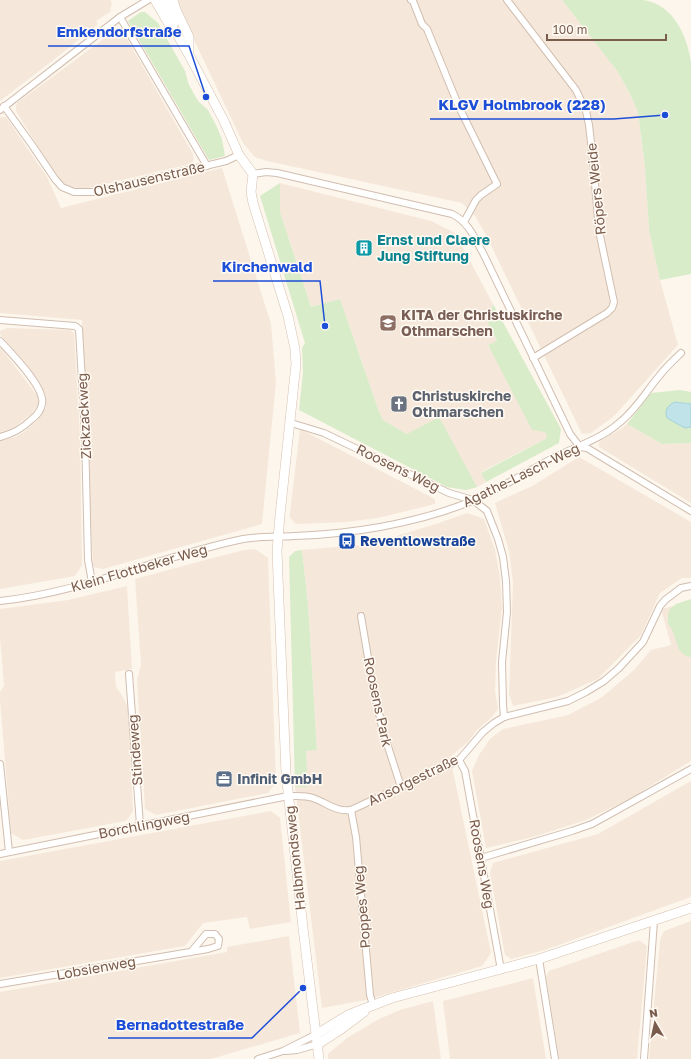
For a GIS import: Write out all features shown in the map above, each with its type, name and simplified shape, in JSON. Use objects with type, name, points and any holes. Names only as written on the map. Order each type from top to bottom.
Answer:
[{"type":"street","points":[[2,108],[120,17],[148,0]]},
{"type":"street","points":[[155,0],[170,26],[177,34]]},
{"type":"street","points":[[164,0],[177,34],[224,121],[239,155],[253,174],[253,204],[286,312],[295,349],[295,381],[278,537]]},
{"type":"street","points":[[173,0],[176,10],[189,37],[189,55]]},
{"type":"street","points":[[411,0],[413,1],[422,24],[427,30],[459,107],[497,184],[476,200],[464,222]]},
{"type":"street","name":"Röpers Weide","points":[[507,0],[576,90],[586,111],[593,160],[599,231],[614,302],[612,308],[607,313],[533,358]]},
{"type":"street","points":[[120,17],[207,166]]},
{"type":"street","name":"Olshausenstraße","points":[[2,108],[32,145],[55,179],[62,187],[74,192],[97,192],[207,166],[226,161],[239,155]]},
{"type":"street","points":[[253,174],[277,172],[452,214],[464,222],[484,255],[570,434],[580,446],[587,448],[691,511]]},
{"type":"street","name":"Zickzackweg","points":[[0,320],[75,326],[79,329],[85,434],[88,560],[92,582]]},
{"type":"street","points":[[0,341],[22,365],[41,393],[42,399],[42,405],[31,421],[19,430],[9,435],[0,437]]},
{"type":"street","name":"Agathe-Lasch-Weg","points":[[278,537],[316,535],[381,527],[434,514],[474,500],[551,459],[580,446],[621,422],[648,391],[660,374],[681,353]]},
{"type":"street","name":"Roosens Weg","points":[[290,422],[324,433],[449,493],[474,500],[487,511],[498,539],[505,575],[507,612],[502,662],[504,717]]},
{"type":"street","name":"Klein Flottbeker Weg","points":[[0,601],[51,593],[202,549],[240,540],[261,536],[278,537]]},
{"type":"street","name":"Halbmondsweg","points":[[278,537],[278,577],[285,765],[302,928],[319,1059]]},
{"type":"street","name":"Ansorgestraße","points":[[288,796],[305,796],[340,810],[351,810],[459,760],[484,732],[504,717],[568,701],[604,681],[619,668],[643,642],[660,606],[665,600],[681,588],[691,586]]},
{"type":"street","name":"Roosens Park","points":[[361,616],[373,687],[383,731],[401,787]]},
{"type":"street","name":"Stindeweg","points":[[129,674],[140,825]]},
{"type":"street","name":"Roosens Weg","points":[[459,760],[465,770],[501,970]]},
{"type":"street","points":[[0,764],[9,852]]},
{"type":"street","points":[[481,858],[592,824],[691,769]]},
{"type":"street","name":"Borchlingweg","points":[[0,854],[288,796]]},
{"type":"street","name":"Poppes Weg","points":[[351,810],[356,837],[370,995],[373,1005]]},
{"type":"street","points":[[258,1059],[283,1051],[348,1015],[392,998],[539,959],[691,908]]},
{"type":"street","points":[[644,1059],[654,921]]},
{"type":"street","name":"Lobsienweg","points":[[0,984],[191,952]]},
{"type":"street","points":[[539,959],[555,1059]]},
{"type":"street","points":[[283,1051],[297,1050],[318,1044],[340,1030],[373,1005]]},
{"type":"shaded area","points":[[0,0],[110,0],[112,2],[110,12],[96,21],[98,24],[0,101]]},
{"type":"shaded area","points":[[179,0],[562,0],[618,72],[638,112],[645,167],[649,230],[660,280],[678,345],[614,416],[591,433],[582,434],[486,235],[475,216],[462,203],[267,161],[255,157],[243,143],[177,4]]},
{"type":"shaded area","points":[[116,30],[123,32],[193,154],[194,159],[192,163],[186,165],[84,189],[70,187],[60,182],[16,111],[17,103]]},
{"type":"shaded area","points":[[1,117],[6,117],[47,177],[61,208],[222,168],[271,324],[276,382],[262,524],[103,569],[93,567],[82,320],[0,313]]},
{"type":"shaded area","points":[[280,183],[431,221],[455,233],[493,304],[487,321],[497,342],[488,346],[545,432],[547,438],[481,472],[486,482],[477,487],[466,490],[447,487],[407,434],[383,420],[340,299],[311,307],[280,212]]},
{"type":"shaded area","points":[[7,328],[70,330],[74,333],[80,437],[82,565],[75,576],[0,589],[0,441],[15,437],[24,432],[37,421],[46,408],[46,396],[38,380],[0,334],[0,331]]},
{"type":"shaded area","points":[[0,347],[39,398],[38,405],[32,413],[10,430],[0,432]]},
{"type":"shaded area","points":[[627,424],[662,444],[691,443],[691,503],[599,447],[599,442]]},
{"type":"shaded area","points":[[300,429],[435,499],[435,504],[378,518],[346,522],[296,524],[290,518],[290,513]]},
{"type":"shaded area","points":[[579,457],[691,522],[691,578],[682,578],[660,593],[641,635],[598,679],[557,697],[513,706],[509,694],[513,583],[509,551],[495,503],[534,485]]},
{"type":"shaded area","points":[[467,513],[484,519],[495,550],[500,577],[502,607],[496,661],[495,691],[498,709],[491,718],[477,730],[468,742],[450,757],[491,953],[482,966],[366,1000],[322,1008],[295,787],[308,787],[306,751],[317,749],[308,604],[302,550],[361,545],[436,524]]},
{"type":"shaded area","points":[[255,549],[268,558],[276,782],[268,793],[156,815],[145,809],[137,680],[141,665],[135,579],[244,550]]},
{"type":"shaded area","points":[[127,586],[132,669],[115,672],[116,687],[128,707],[133,811],[126,821],[23,840],[11,833],[0,700],[0,692],[4,686],[0,637],[0,609],[68,600]]},
{"type":"shaded area","points":[[691,602],[691,761],[631,798],[586,820],[533,837],[486,848],[472,771],[479,755],[490,739],[503,729],[568,715],[601,698],[634,670],[651,650],[671,645],[661,609]]},
{"type":"shaded area","points":[[691,781],[691,897],[545,950],[511,959],[505,955],[490,873],[493,863],[598,834]]},
{"type":"shaded area","points":[[271,811],[280,818],[291,922],[250,929],[247,917],[203,923],[185,946],[0,978],[0,861]]},
{"type":"shaded area","points":[[691,921],[691,1059],[649,1059],[660,940],[664,931]]},
{"type":"shaded area","points":[[289,936],[300,1033],[211,1059],[0,1059],[0,992],[227,952],[227,947]]},
{"type":"shaded area","points":[[639,940],[647,946],[637,1059],[559,1059],[546,977],[549,971]]},
{"type":"shaded area","points":[[533,978],[546,1059],[450,1059],[443,1001]]},
{"type":"shaded area","points":[[433,1001],[441,1059],[328,1059],[328,1054],[347,1038],[379,1019],[400,1010]]},
{"type":"green space","points":[[562,0],[643,0],[654,3],[663,8],[677,22],[682,32],[686,41],[691,62],[691,274],[660,280],[649,230],[645,167],[638,112],[618,72]]},
{"type":"green space","points":[[141,12],[145,12],[158,23],[185,71],[189,85],[198,101],[208,110],[217,127],[222,139],[225,156],[209,160],[128,21]]},
{"type":"green space","points":[[280,183],[280,212],[311,307],[340,299],[383,420],[407,434],[439,417],[477,487],[466,490],[447,487],[299,410],[303,372],[302,348],[305,343],[260,196]]},
{"type":"green space","points":[[493,304],[561,429],[559,443],[486,482],[481,473],[547,438],[545,432],[532,430],[488,345],[497,341],[487,321]]},
{"type":"green space","points":[[680,390],[691,392],[691,404],[675,402],[667,418],[685,428],[691,427],[691,443],[662,444],[627,424],[651,393]]},
{"type":"green space","points":[[302,550],[308,604],[317,750],[306,751],[308,787],[295,787],[289,557],[295,551]]},
{"type":"green space","points":[[691,599],[691,657],[686,656],[679,650],[672,629],[668,624],[668,616],[669,610],[676,604]]},
{"type":"water","points":[[675,402],[691,404],[691,427],[685,428],[667,418],[667,408]]},
{"type":"place","name":"Emkendorfstraße","points":[[206,97]]},
{"type":"place","name":"KLGV Holmbrook (228)","points":[[665,115]]},
{"type":"place","name":"Ernst und Claere Jung Stiftung","points":[[364,248]]},
{"type":"place","name":"KITA der Christuskirche Othmarschen","points":[[388,323]]},
{"type":"place","name":"Kirchenwald","points":[[325,326]]},
{"type":"place","name":"Christuskirche Othmarschen","points":[[399,404]]},
{"type":"place","name":"Reventlowstraße","points":[[347,541]]},
{"type":"place","name":"Infinit GmbH","points":[[224,779]]},
{"type":"place","name":"Bernadottestraße","points":[[303,988]]}]
